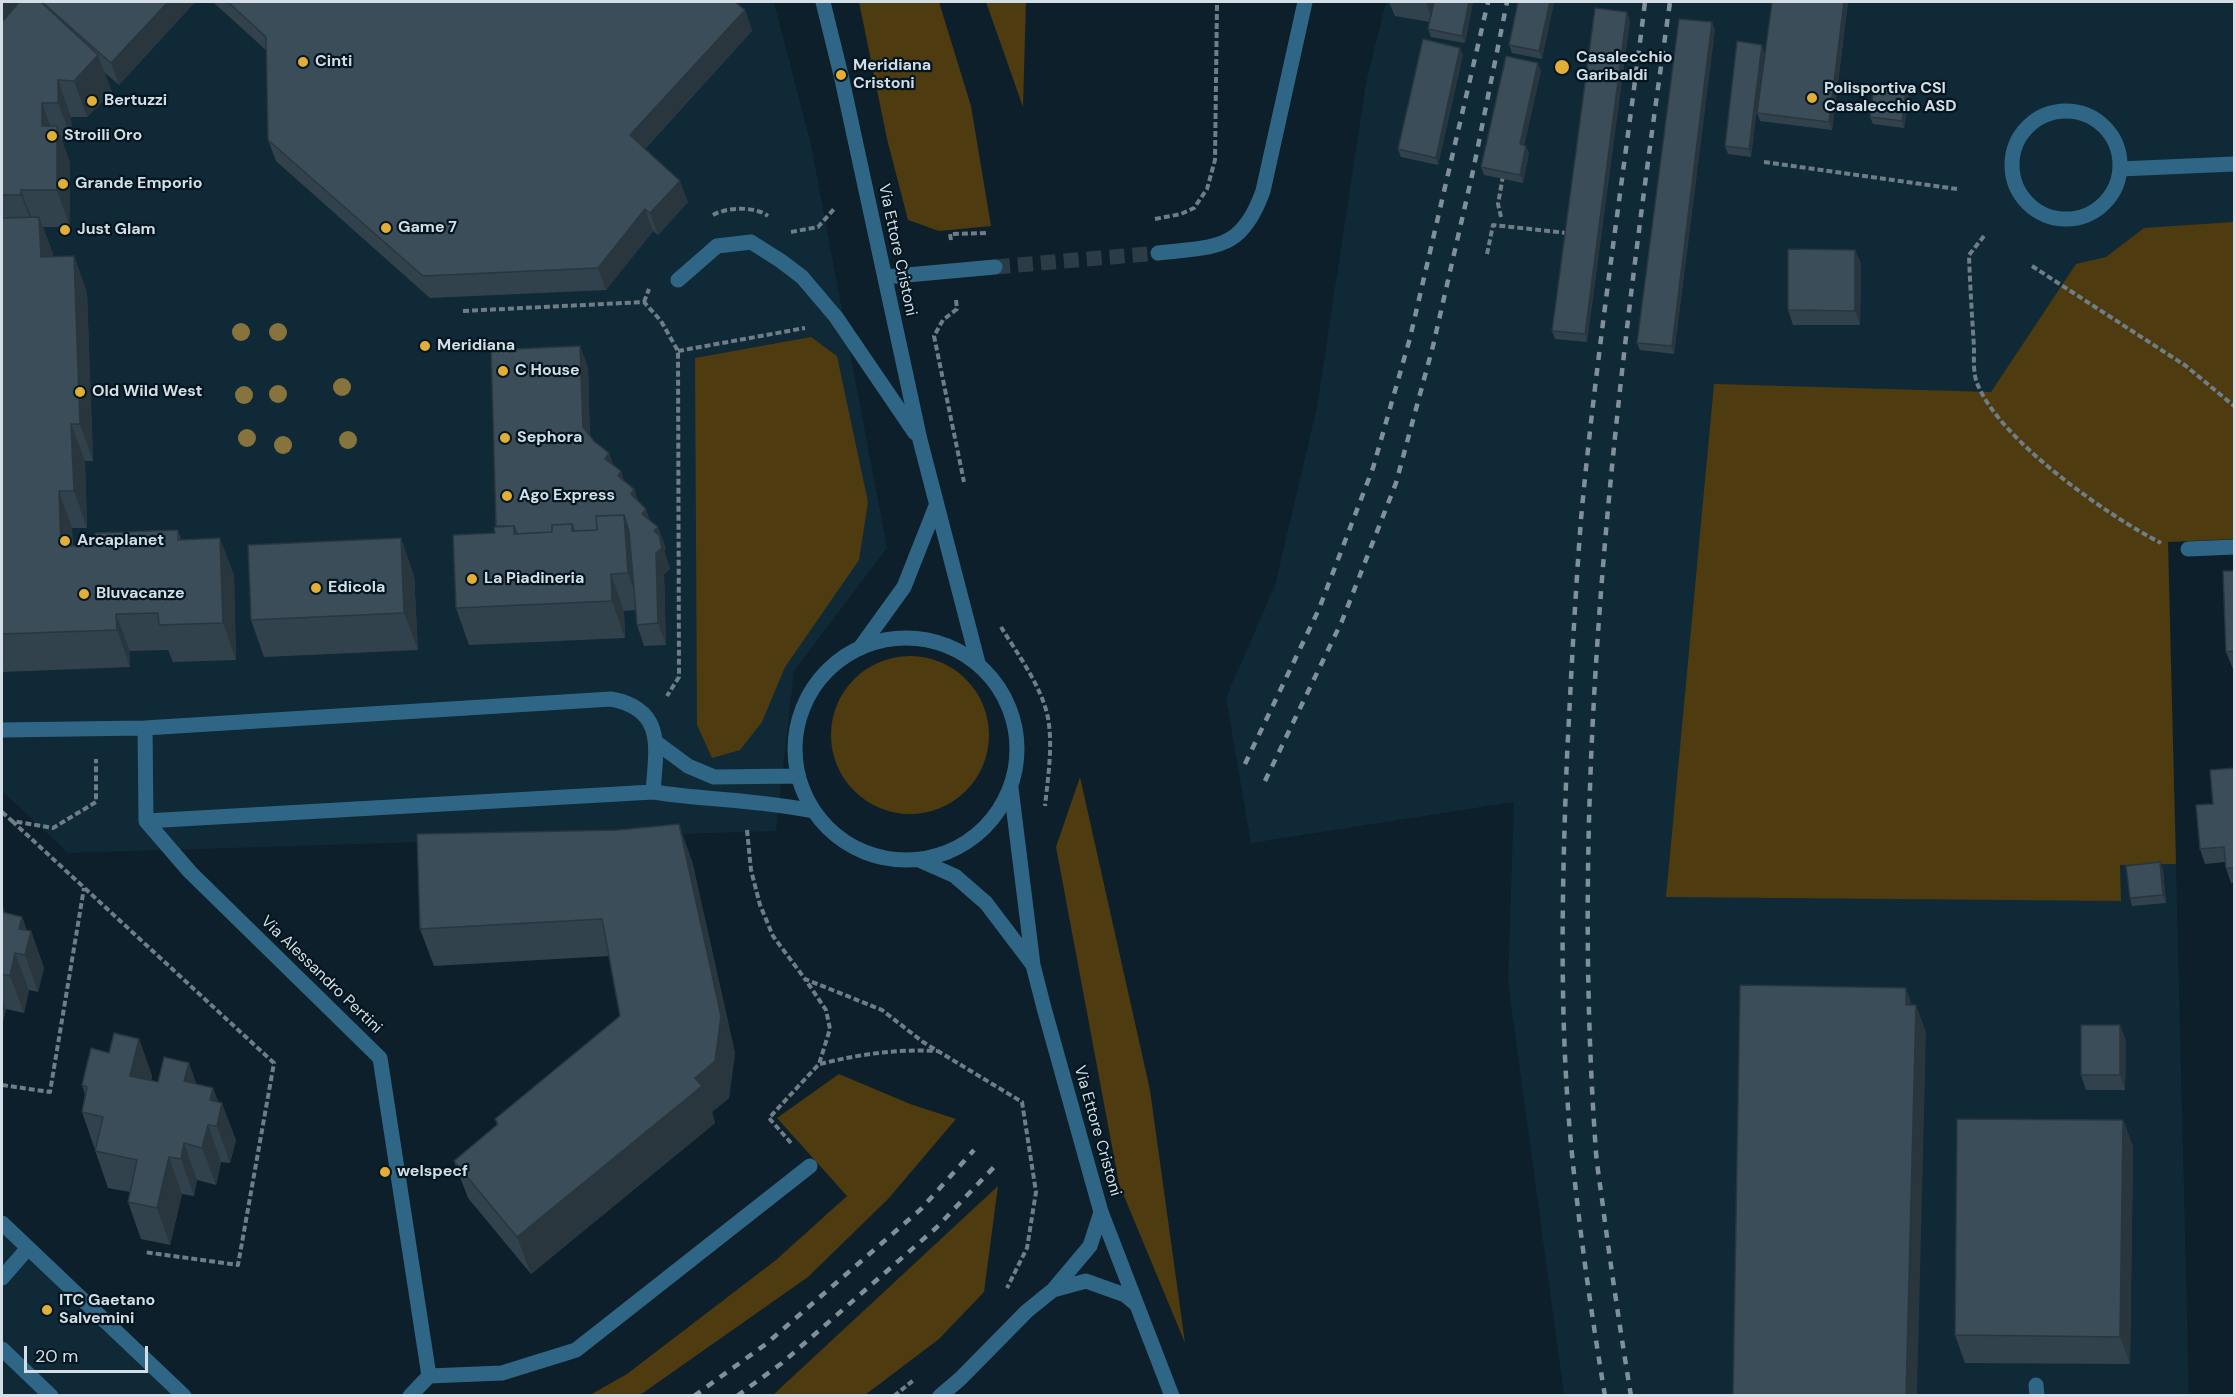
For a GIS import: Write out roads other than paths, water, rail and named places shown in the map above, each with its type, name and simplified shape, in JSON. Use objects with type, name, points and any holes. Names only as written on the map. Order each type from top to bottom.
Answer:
[{"type":"street","name":"Via Ettore Cristoni","points":[[823,2],[920,440],[978,663]]},
{"type":"street","points":[[1158,253],[1208,249],[1247,226],[1256,212],[1263,191],[1305,2]]},
{"type":"street","points":[[2054,111],[2073,111],[2090,116],[2104,125],[2114,137],[2119,153],[2120,169],[2116,186],[2107,201],[2094,212],[2077,218],[2060,219],[2035,210],[2025,202],[2014,183],[2011,165],[2014,146],[2023,130],[2037,118],[2054,111]]},
{"type":"street","points":[[2120,169],[2235,164]]},
{"type":"street","points":[[678,280],[717,246],[751,242],[781,261],[802,277],[837,317],[920,440]]},
{"type":"street","points":[[885,277],[994,267]]},
{"type":"street","points":[[860,648],[904,587],[936,506]]},
{"type":"street","points":[[2188,549],[2235,547]]},
{"type":"street","points":[[891,638],[919,638],[950,646],[978,663],[1001,690],[1016,727],[1017,765],[1011,788],[1000,810],[985,828],[963,845],[919,860],[882,858],[859,851],[837,837],[813,811],[798,776],[795,752],[797,724],[811,690],[831,667],[860,648],[891,638]]},
{"type":"street","points":[[2,730],[145,728],[611,699],[629,702],[651,722],[657,743],[653,792]]},
{"type":"street","points":[[145,728],[146,821],[653,792],[779,804],[813,811]]},
{"type":"street","points":[[657,743],[688,766],[714,777],[798,776]]},
{"type":"street","name":"Via Ettore Cristoni","points":[[1011,788],[1033,965],[1101,1212],[1172,1395]]},
{"type":"street","name":"Via Alessandro Pertini","points":[[146,821],[190,872],[380,1058],[429,1376]]},
{"type":"street","name":"Via Ettore Cristoni","points":[[919,860],[955,876],[986,903],[1033,965]]},
{"type":"street","points":[[410,1395],[429,1376],[502,1373],[576,1350],[810,1166]]},
{"type":"street","points":[[940,1395],[1027,1311],[1053,1290],[1090,1246],[1101,1212]]},
{"type":"street","points":[[2,1222],[184,1395]]},
{"type":"street","points":[[2,1278],[28,1248]]},
{"type":"street","points":[[1053,1290],[1086,1281],[1125,1294],[1136,1304]]},
{"type":"street","points":[[2,1349],[51,1395]]},
{"type":"tunnel","points":[[995,267],[1158,253]]},
{"type":"railway","points":[[1245,764],[1319,609],[1373,468],[1410,338],[1488,2]]},
{"type":"railway","points":[[1265,781],[1342,621],[1396,483],[1433,346],[1473,171],[1507,2]]},
{"type":"railway","points":[[1605,1396],[1590,1302],[1567,1096],[1563,999],[1564,854],[1575,608],[1587,454],[1645,2]]},
{"type":"railway","points":[[1631,1396],[1597,1166],[1589,995],[1588,853],[1593,710],[1616,426],[1632,284],[1670,2]]},
{"type":"railway","points":[[694,1396],[766,1344],[921,1209],[974,1150]]},
{"type":"railway","points":[[737,1396],[782,1363],[936,1228],[995,1166]]},
{"type":"place","name":"Cinti","points":[[303,62]]},
{"type":"place","name":"Casalecchio Garibaldi","points":[[1562,67]]},
{"type":"place","name":"Meridiana Cristoni","points":[[841,75]]},
{"type":"place","name":"Polisportiva CSI Casalecchio ASD","points":[[1812,98]]},
{"type":"place","name":"Bertuzzi","points":[[92,101]]},
{"type":"place","name":"Stroili Oro","points":[[52,136]]},
{"type":"place","name":"Grande Emporio","points":[[63,184]]},
{"type":"place","name":"Game 7","points":[[386,228]]},
{"type":"place","name":"Just Glam","points":[[65,230]]},
{"type":"place","name":"Meridiana","points":[[425,346]]},
{"type":"place","name":"C House","points":[[503,371]]},
{"type":"place","name":"Old Wild West","points":[[80,392]]},
{"type":"place","name":"Sephora","points":[[505,438]]},
{"type":"place","name":"Ago Express","points":[[507,496]]},
{"type":"place","name":"Arcaplanet","points":[[65,541]]},
{"type":"place","name":"La Piadineria","points":[[472,579]]},
{"type":"place","name":"Edicola","points":[[316,588]]},
{"type":"place","name":"Bluvacanze","points":[[84,594]]},
{"type":"place","name":"welspecf","points":[[385,1172]]},
{"type":"place","name":"ITC Gaetano Salvemini","points":[[47,1310]]}]
